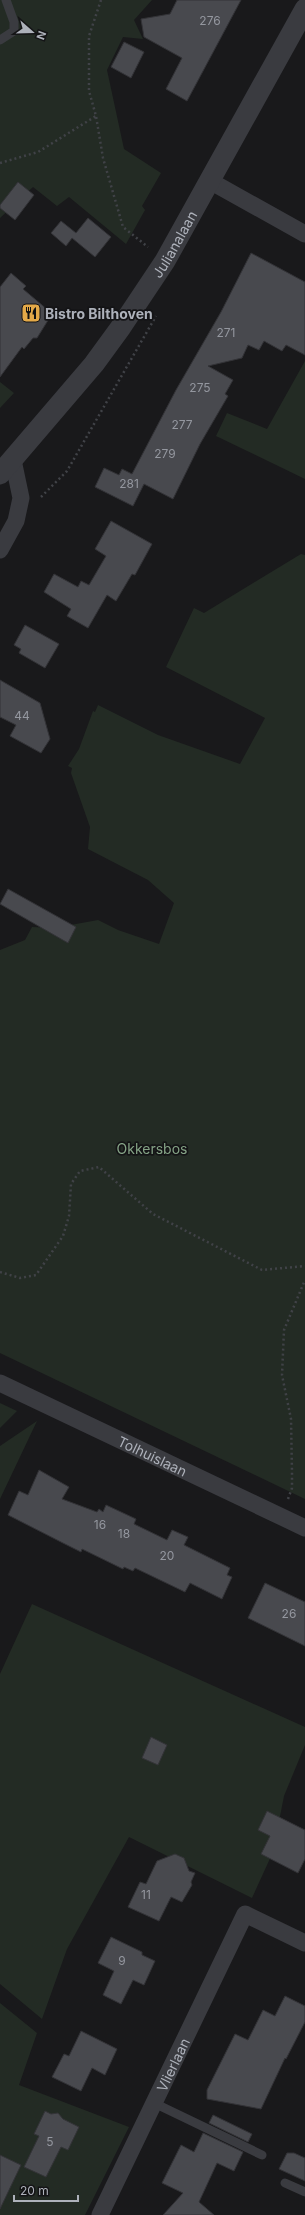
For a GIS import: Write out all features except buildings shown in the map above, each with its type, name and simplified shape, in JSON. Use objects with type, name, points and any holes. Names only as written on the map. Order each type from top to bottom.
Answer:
[{"type":"street","name":"Julianalaan","points":[[7,467],[94,364],[121,327],[165,261],[305,9]]},
{"type":"street","points":[[210,181],[305,234]]},
{"type":"street","points":[[0,550],[16,521],[21,498],[7,467]]},
{"type":"street","name":"Tolhuislaan","points":[[0,1383],[305,1528]]},
{"type":"street","name":"Vlierlaan","points":[[100,2215],[245,1914],[305,1943]]},
{"type":"lane","points":[[0,40],[14,31],[14,22],[6,0]]},
{"type":"lane","points":[[154,2103],[262,2156]]},
{"type":"lane","points":[[285,2183],[305,2192]]},
{"type":"path","points":[[101,0],[89,36],[89,91],[96,116],[103,158],[123,227],[165,261]]},
{"type":"path","points":[[0,163],[38,152],[96,116]]},
{"type":"path","points":[[39,499],[67,470],[158,312]]},
{"type":"path","points":[[0,1272],[20,1278],[36,1275],[63,1236],[69,1216],[70,1184],[80,1171],[99,1167],[153,1214],[262,1270],[305,1266]]},
{"type":"path","points":[[282,1517],[292,1488],[291,1419],[282,1375],[284,1330],[305,1280]]},
{"type":"green space","points":[[0,0],[152,0],[134,20],[143,39],[123,37],[107,70],[124,149],[161,173],[142,206],[145,210],[126,244],[69,197],[57,206],[33,187],[0,218]]},
{"type":"green space","points":[[305,361],[305,479],[216,436],[227,413],[267,429]]},
{"type":"green space","points":[[0,382],[14,393],[0,408]]},
{"type":"green space","name":"Okkersbos","points":[[301,554],[305,555],[305,1499],[0,1353],[0,950],[25,940],[32,927],[54,928],[98,920],[118,930],[159,944],[174,903],[148,880],[88,849],[90,827],[71,773],[72,768],[68,766],[79,749],[93,711],[95,712],[98,705],[158,735],[240,764],[265,718],[166,667],[194,608],[204,613]]},
{"type":"green space","points":[[0,1403],[17,1411],[0,1428]]},
{"type":"green space","points":[[37,1421],[0,1499],[0,1446]]},
{"type":"green space","points":[[32,1604],[305,1727],[305,1745],[284,1796],[273,1852],[252,1898],[129,1837],[67,1949],[42,2019],[0,1984],[0,1674]]},
{"type":"green space","points":[[0,2003],[37,2033],[19,2085],[129,2127],[85,2215],[0,2215]]},
{"type":"place","name":"Bistro Bilthoven","points":[[31,313]]}]
